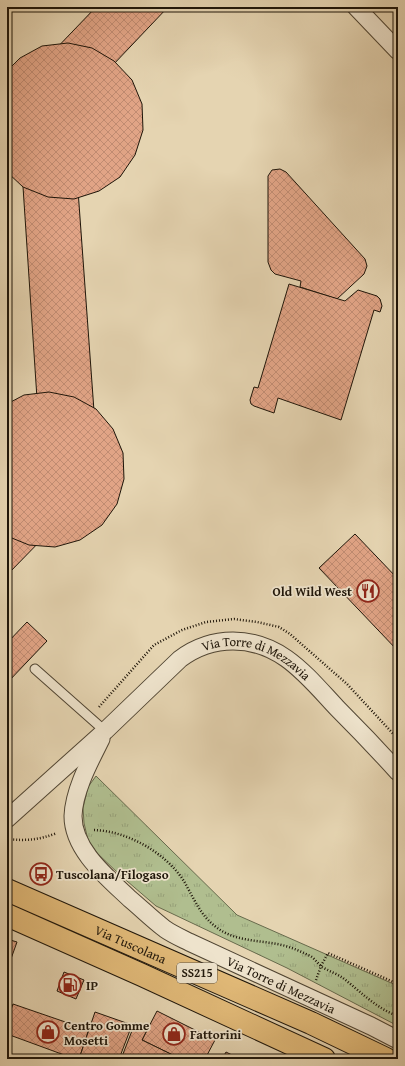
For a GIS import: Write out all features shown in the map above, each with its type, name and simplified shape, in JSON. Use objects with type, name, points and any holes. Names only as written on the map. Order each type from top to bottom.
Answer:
[{"type":"main road","name":"Via Tuscolana","points":[[7,890],[304,1020],[386,1059]]},
{"type":"main road","name":"Via Tuscolana","points":[[7,915],[142,975],[324,1059]]},
{"type":"street","points":[[356,7],[398,51]]},
{"type":"street","name":"Via Torre di Mezzavia","points":[[7,819],[105,731],[163,674],[189,653],[216,642],[248,642],[271,648],[281,654],[299,668],[398,772]]},
{"type":"street","name":"Via Torre di Mezzavia","points":[[105,731],[88,766],[76,796],[73,815],[76,830],[84,848],[99,868],[148,915],[166,930],[398,1040]]},
{"type":"lane","points":[[35,669],[105,731]]},
{"type":"path","points":[[89,717],[154,645],[182,630],[206,622],[234,619],[279,627],[290,634],[347,684],[398,739]]},
{"type":"path","points":[[7,839],[37,840],[64,830],[96,830],[112,833],[142,844],[158,854],[173,868],[184,882],[202,914],[217,928],[232,936],[292,948],[310,956],[321,966],[342,977],[370,1000],[385,1010],[398,1016]]},
{"type":"path","points":[[315,980],[328,954],[398,984]]},
{"type":"green space","points":[[96,776],[237,915],[398,986],[398,1026],[287,968],[156,906],[97,853],[88,840],[84,823],[83,808],[88,787]]},
{"type":"building","points":[[96,7],[168,7],[82,98],[76,108],[73,121],[94,411],[95,444],[88,477],[71,506],[49,532],[7,575],[7,497],[29,474],[38,460],[40,444],[19,126],[24,100],[32,77],[49,56]]},
{"type":"building","points":[[68,43],[92,48],[114,61],[132,80],[142,104],[143,130],[135,155],[120,177],[99,191],[74,199],[48,197],[23,187],[7,172],[7,71],[20,58],[42,46]]},
{"type":"building","points":[[280,169],[286,172],[365,259],[367,266],[364,274],[337,299],[300,287],[301,281],[275,274],[271,270],[268,262],[268,176],[272,170]]},
{"type":"building","points":[[289,284],[345,301],[358,290],[377,296],[380,299],[382,306],[380,312],[374,310],[341,420],[278,398],[274,413],[251,404],[250,400],[254,387],[258,388]]},
{"type":"building","points":[[49,392],[74,397],[96,409],[113,429],[123,453],[124,479],[117,504],[102,525],[80,540],[55,547],[29,545],[7,536],[7,404],[24,395]]},
{"type":"building","points":[[355,534],[398,579],[398,651],[319,568]]},
{"type":"building","points":[[27,622],[47,641],[7,683],[7,643]]},
{"type":"building","points":[[7,939],[17,942],[7,970]]},
{"type":"building","name":"IP","points":[[64,972],[84,980],[76,999],[57,991]]},
{"type":"building","name":"Centro Gomme Mosetti","points":[[13,1004],[89,1029],[79,1059],[66,1059],[67,1056],[7,1034],[7,1021]]},
{"type":"building","name":"Fattorini","points":[[157,1011],[215,1040],[205,1059],[181,1059],[142,1040]]},
{"type":"building","points":[[95,1012],[132,1025],[119,1059],[79,1059]]},
{"type":"building","points":[[135,1023],[148,1028],[142,1040],[181,1059],[121,1059]]},
{"type":"building","points":[[226,1052],[238,1058],[222,1059]]},
{"type":"place","name":"Old Wild West","points":[[368,591]]},
{"type":"place","name":"Tuscolana/Filogaso","points":[[41,874]]},
{"type":"place","name":"IP","points":[[70,985]]},
{"type":"place","name":"Centro Gomme Mosetti","points":[[48,1032]]},
{"type":"place","name":"Fattorini","points":[[174,1034]]}]
